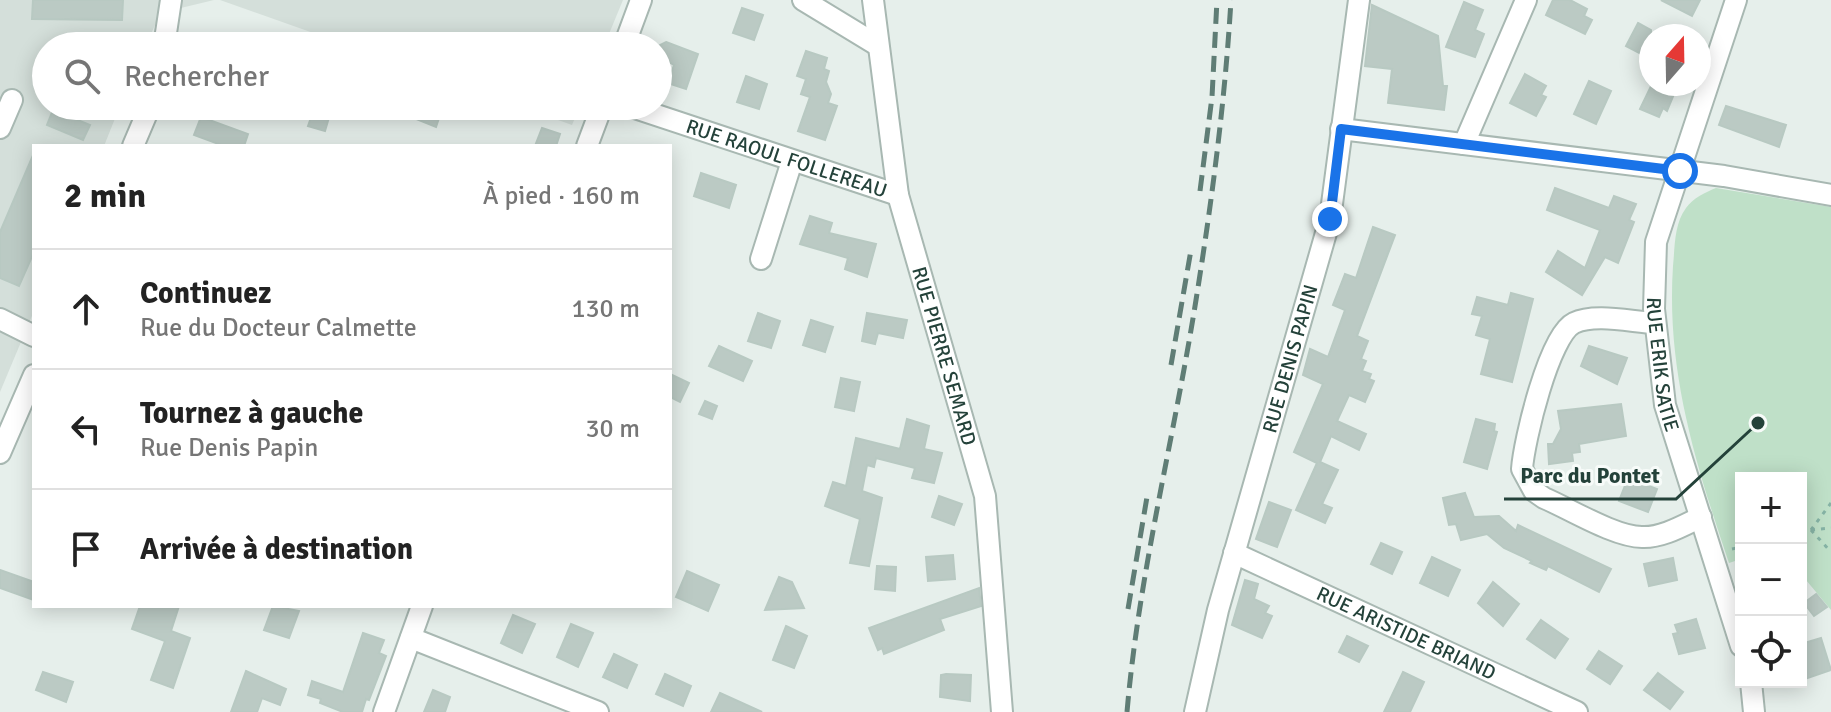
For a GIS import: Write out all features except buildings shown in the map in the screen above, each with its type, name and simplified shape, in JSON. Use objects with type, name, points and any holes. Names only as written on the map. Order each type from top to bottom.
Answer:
[{"type":"street","points":[[167,32],[171,0]]},
{"type":"street","points":[[180,32],[185,0]]},
{"type":"street","points":[[629,32],[641,0]]},
{"type":"street","points":[[803,0],[877,45]]},
{"type":"street","name":"RUE PIERRE SEMARD","points":[[873,0],[898,195],[985,496],[1002,712]]},
{"type":"street","name":"RUE DENIS PAPIN","points":[[1195,712],[1234,553],[1330,219],[1359,0]]},
{"type":"street","points":[[1464,144],[1526,0]]},
{"type":"street","name":"RUE ERIK SATIE","points":[[1735,627],[1665,405],[1655,323],[1656,242],[1736,0]]},
{"type":"street","points":[[0,128],[12,100]]},
{"type":"street","points":[[134,144],[144,120]]},
{"type":"street","points":[[588,144],[597,120]]},
{"type":"street","name":"RUE RAOUL FOLLEREAU","points":[[670,120],[898,195]]},
{"type":"street","points":[[1341,129],[1680,171],[1831,195]]},
{"type":"street","points":[[761,259],[792,161]]},
{"type":"street","points":[[0,319],[32,335]]},
{"type":"street","points":[[1655,323],[1593,320],[1575,322],[1566,329],[1552,353],[1522,469],[1525,480],[1544,498],[1627,534],[1643,538],[1701,517]]},
{"type":"street","points":[[0,453],[32,380]]},
{"type":"street","name":"RUE ARISTIDE BRIAND","points":[[1234,553],[1577,712]]},
{"type":"street","points":[[384,712],[421,608]]},
{"type":"street","points":[[411,638],[590,711]]},
{"type":"street","points":[[1752,688],[1754,712]]},
{"type":"path","points":[[1811,530],[1831,503]]},
{"type":"path","points":[[1807,531],[1831,528]]},
{"type":"path","points":[[1811,530],[1831,552]]},
{"type":"shaded area","points":[[0,0],[214,0],[160,13],[152,32],[32,32],[32,120],[114,120],[105,144],[32,144],[32,316],[0,392]]},
{"type":"shaded area","points":[[220,0],[623,0],[610,32],[310,32]]},
{"type":"shaded area","points":[[558,120],[574,120],[572,125]]},
{"type":"green space","points":[[1716,188],[1831,207],[1831,610],[1807,581],[1807,472],[1735,472],[1735,561],[1729,563],[1705,490],[1679,380],[1672,305],[1679,221],[1689,204]]},
{"type":"railway","points":[[1200,191],[1212,97],[1217,0]]},
{"type":"railway","points":[[1127,712],[1140,608],[1207,225],[1222,113],[1231,0]]},
{"type":"railway","points":[[1171,365],[1191,250]]},
{"type":"railway","points":[[1128,609],[1148,491]]},
{"type":"place","name":"Parc du Pontet","points":[[1758,423]]},
{"type":"route","points":[[1330,219],[1341,129],[1680,171]]}]
